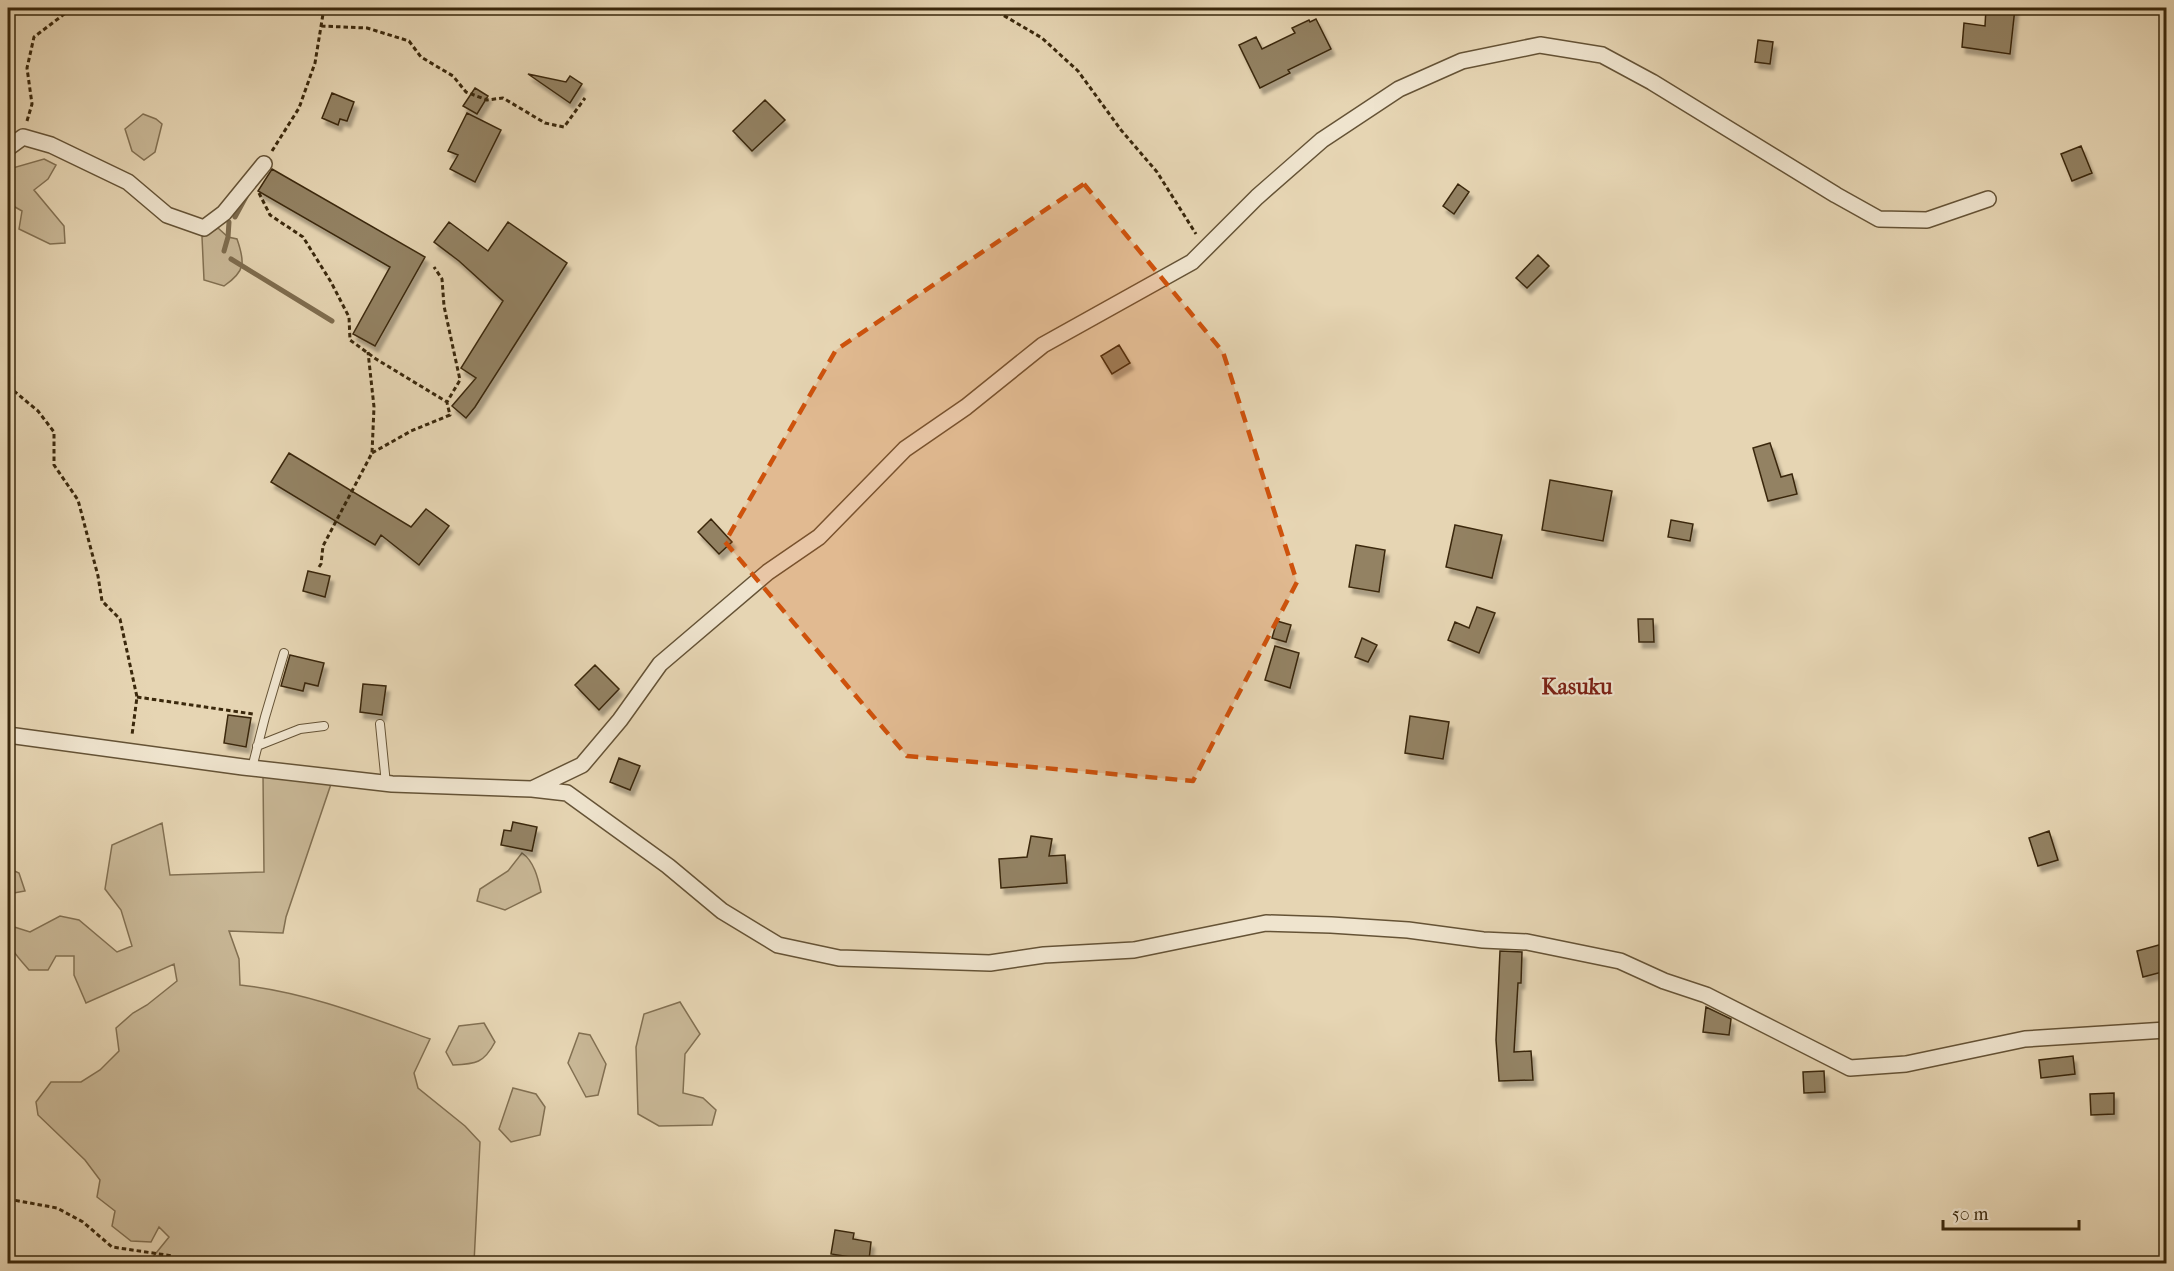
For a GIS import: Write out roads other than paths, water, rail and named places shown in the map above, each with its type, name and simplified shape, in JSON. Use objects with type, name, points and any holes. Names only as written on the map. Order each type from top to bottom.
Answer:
[{"type":"street","points":[[532,789],[582,765],[620,720],[660,664],[768,572],[819,537],[905,449],[966,407],[1043,345],[1192,262],[1257,197],[1322,140],[1399,89],[1462,61],[1540,45],[1602,55],[1652,82],[1879,219],[1927,220],[1988,199]]},
{"type":"street","points":[[8,148],[23,137],[51,145],[128,182],[167,215],[204,228],[224,213],[264,164]]},
{"type":"street","points":[[8,735],[386,784],[476,789],[532,789],[567,793],[668,866],[722,911],[778,945],[839,958],[990,963],[1044,955],[1134,950],[1266,923],[1331,925],[1527,942],[1620,962],[1664,981],[1706,995],[1850,1068],[1906,1064],[2025,1039],[2166,1030]]},
{"type":"lane","points":[[252,768],[264,717],[284,653]]},
{"type":"lane","points":[[380,724],[386,784]]},
{"type":"lane","points":[[257,746],[300,729],[324,726]]},
{"type":"waterway","points":[[235,217],[248,193]]},
{"type":"waterway","points":[[224,251],[229,222]]},
{"type":"waterway","points":[[231,259],[332,321]]},
{"type":"district","name":"Kasuku","points":[[1577,687]]}]
